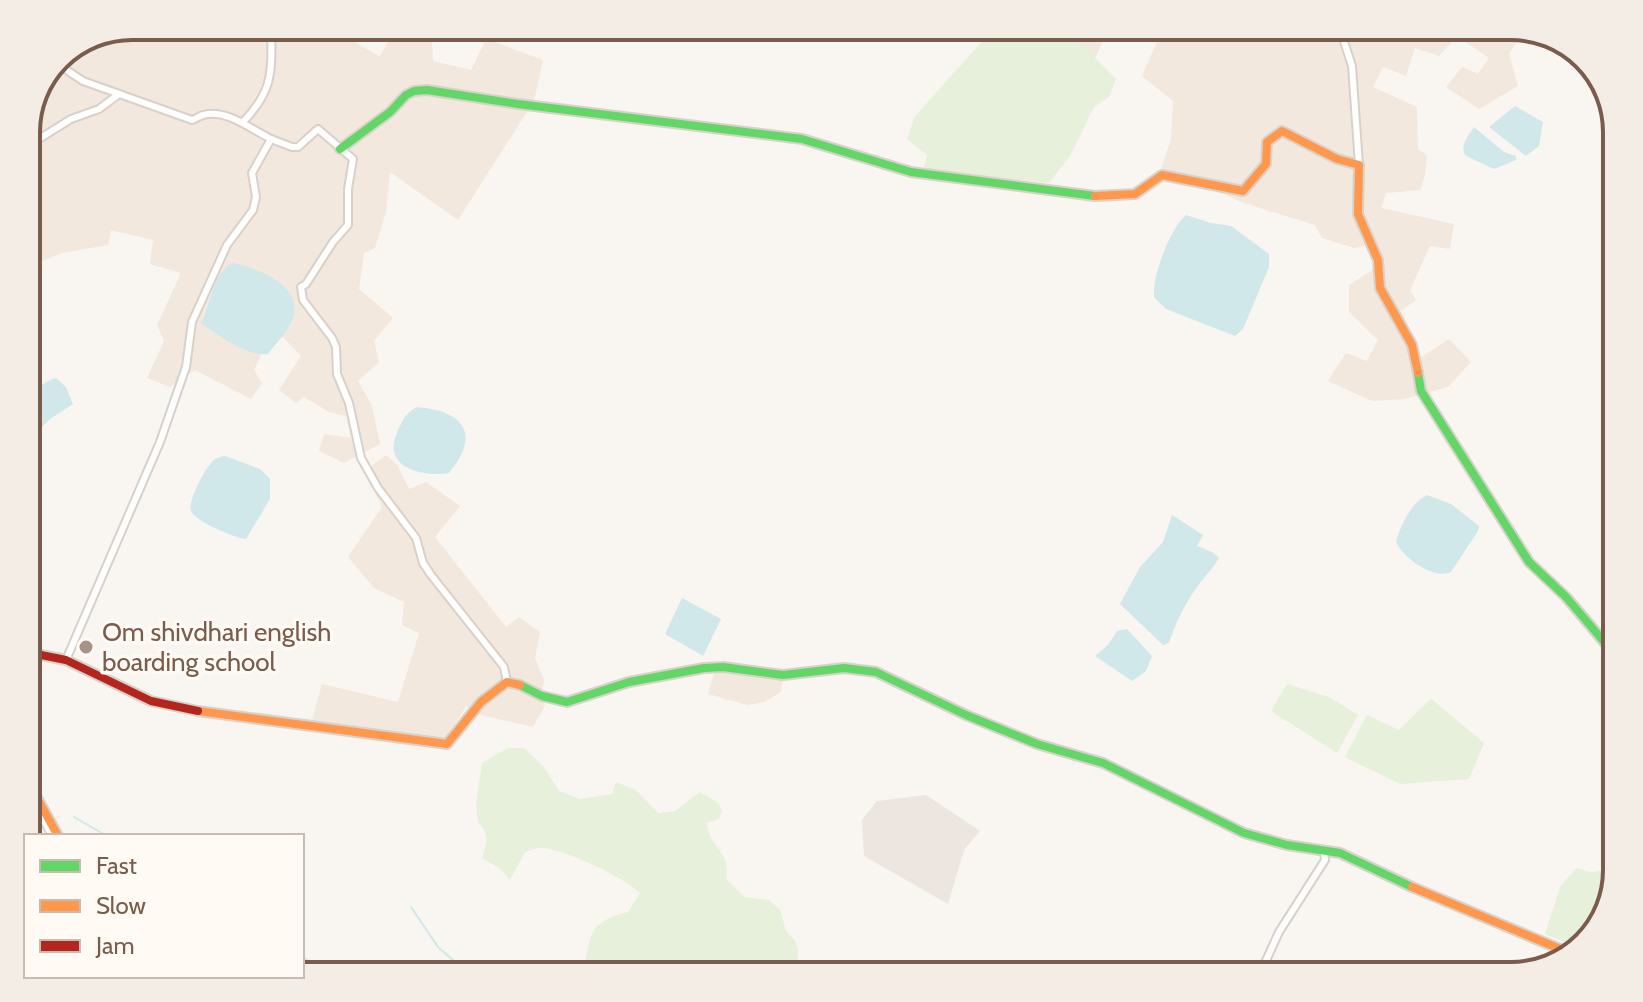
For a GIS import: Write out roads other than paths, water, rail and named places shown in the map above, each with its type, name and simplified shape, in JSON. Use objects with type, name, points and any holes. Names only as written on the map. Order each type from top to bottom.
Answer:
[{"type":"main road","points":[[340,149],[390,112],[406,95],[427,90],[802,139],[911,172],[1082,196],[1113,197],[1135,194],[1162,175],[1243,191],[1266,164],[1267,142],[1282,131],[1337,159],[1359,165],[1358,214],[1378,260],[1380,288],[1412,345],[1421,391],[1529,562],[1566,597],[1603,641]]},
{"type":"main road","points":[[40,655],[66,660],[151,701],[187,710],[440,744],[447,744],[487,694],[507,682],[567,702],[629,682],[704,668],[723,667],[783,675],[844,668],[876,672],[1023,738],[1103,763],[1244,833],[1279,844],[1340,853],[1559,949]]},
{"type":"main road","points":[[40,803],[57,834]]},
{"type":"street","points":[[243,122],[267,93],[271,40]]},
{"type":"street","points":[[1344,40],[1352,66],[1359,165]]},
{"type":"street","points":[[65,69],[83,81],[192,120],[203,115],[243,122],[271,139],[292,147],[298,147],[318,129],[353,159],[348,189],[348,225],[301,287],[303,300],[336,347],[337,374],[349,403],[361,458],[378,488],[416,538],[423,563],[431,575],[504,667],[507,682]]},
{"type":"street","points":[[40,138],[71,119],[99,109],[119,94]]},
{"type":"street","points":[[66,660],[160,442],[186,367],[192,322],[227,245],[253,210],[256,197],[252,173],[271,139]]},
{"type":"street","points":[[40,814],[51,834]]},
{"type":"street","points":[[1265,962],[1279,932],[1325,860],[1324,851]]},
{"type":"water","points":[[1515,106],[1543,122],[1539,146],[1526,156],[1489,127]]},
{"type":"water","points":[[1474,127],[1504,152],[1516,156],[1516,160],[1494,169],[1466,156],[1464,145]]},
{"type":"water","points":[[1186,215],[1231,226],[1269,254],[1269,267],[1243,329],[1235,336],[1166,309],[1154,297],[1163,253],[1174,230]]},
{"type":"water","points":[[234,263],[268,275],[287,290],[293,300],[291,323],[268,354],[242,349],[201,324],[217,278],[228,265]]},
{"type":"water","points":[[56,378],[66,387],[73,404],[40,429],[40,388]]},
{"type":"water","points":[[417,407],[447,414],[463,427],[466,436],[464,447],[449,473],[417,471],[397,458],[394,448],[396,434],[405,417]]},
{"type":"water","points":[[225,456],[260,469],[270,479],[270,499],[246,539],[225,533],[191,511],[194,492],[206,469],[214,460]]},
{"type":"water","points":[[1427,495],[1451,504],[1479,526],[1451,572],[1444,574],[1420,566],[1405,555],[1396,542],[1407,515]]},
{"type":"water","points":[[1172,515],[1203,535],[1197,546],[1219,558],[1187,602],[1169,643],[1163,645],[1120,604],[1140,567],[1163,542]]},
{"type":"water","points":[[682,598],[721,619],[703,656],[665,634]]},
{"type":"water","points":[[1127,629],[1152,656],[1146,671],[1132,681],[1095,656],[1108,645],[1117,631]]},
{"type":"waterway","points":[[74,817],[104,834]]},
{"type":"waterway","points":[[411,907],[438,947],[455,962]]},
{"type":"waterway","points":[[304,958],[311,962]]},
{"type":"place","name":"Om shivdhari english boarding school","points":[[86,647]]}]
